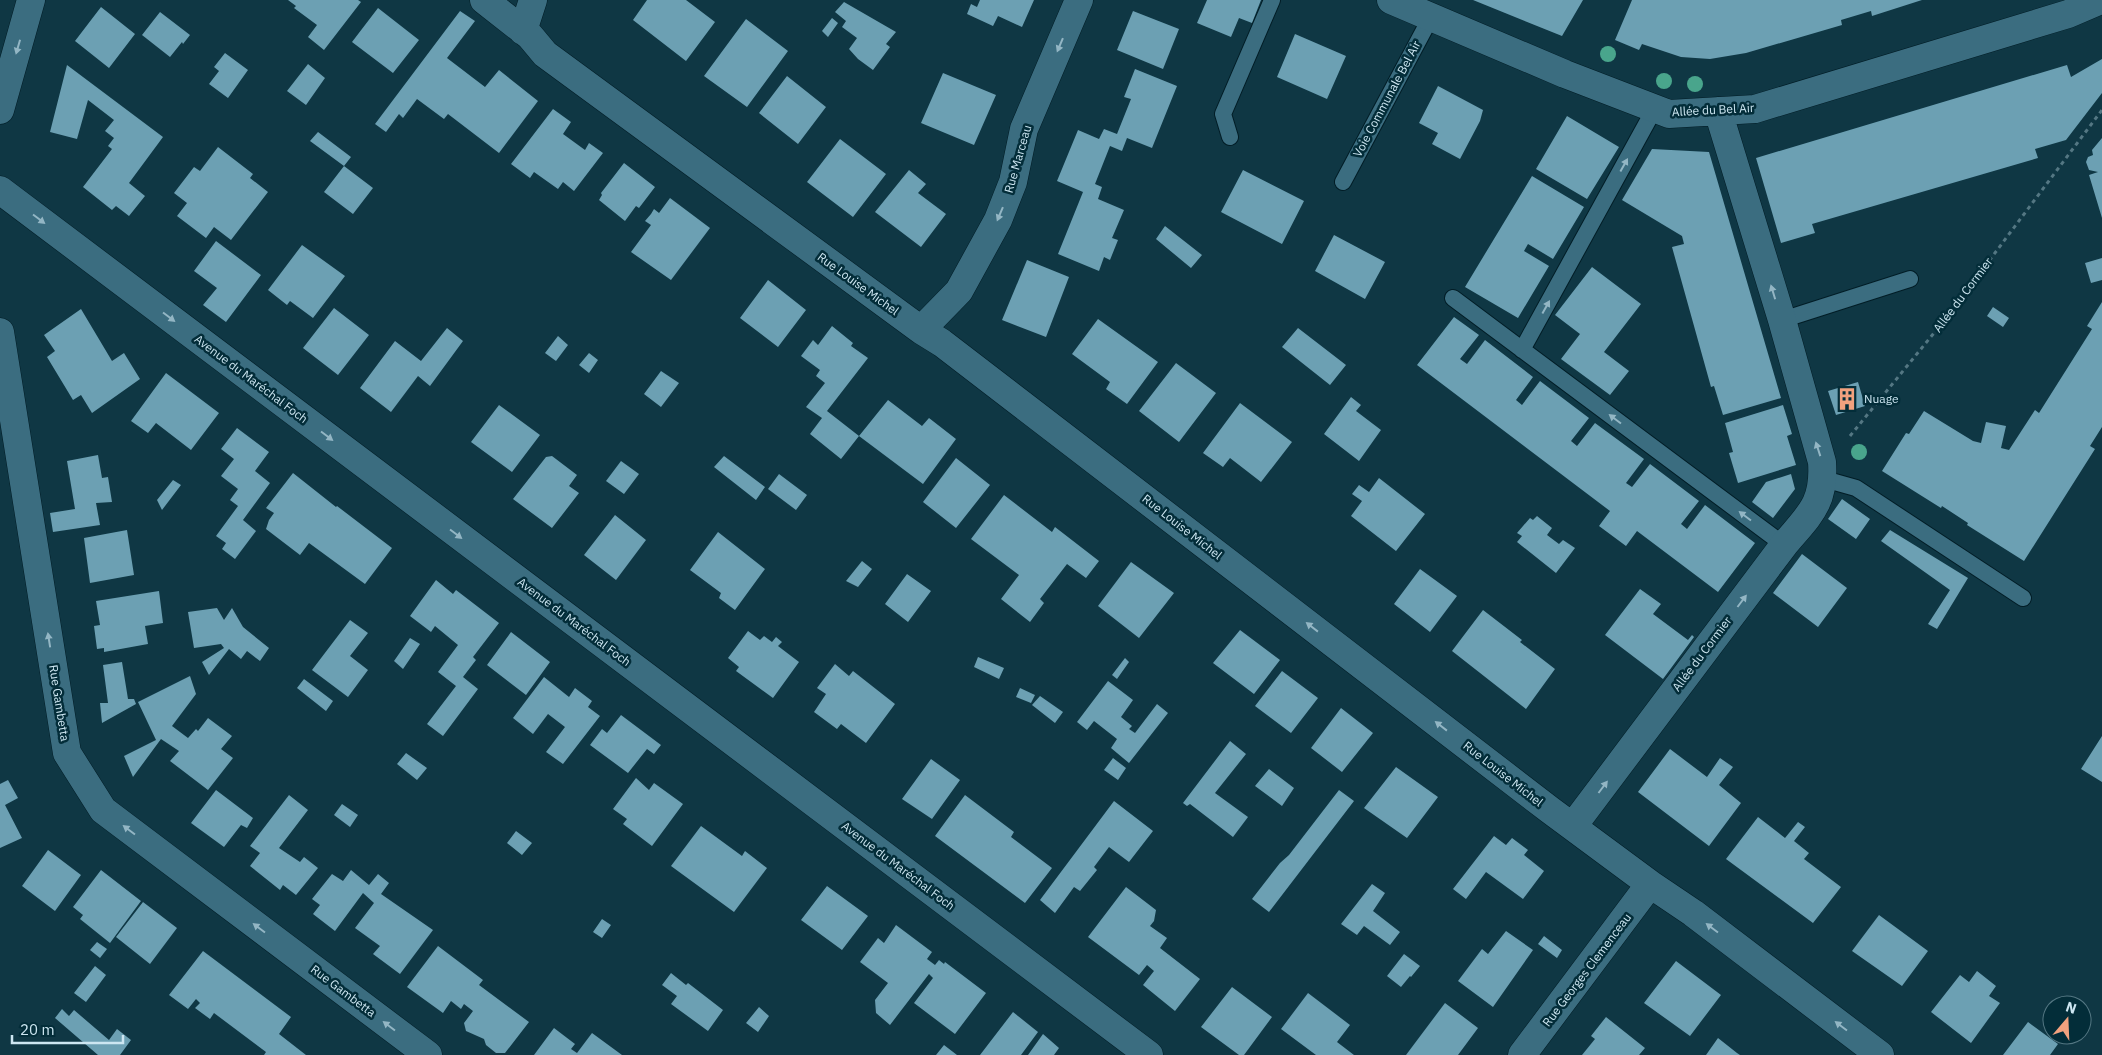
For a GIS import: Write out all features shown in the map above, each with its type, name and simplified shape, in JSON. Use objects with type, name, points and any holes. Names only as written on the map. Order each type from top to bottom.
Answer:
[{"type":"street","points":[[0,110],[31,0]]},
{"type":"street","name":"Rue Louise Michel","points":[[484,0],[530,36],[544,54],[920,330],[942,343],[1650,884],[1693,914],[1880,1055]]},
{"type":"street","points":[[523,31],[533,0]]},
{"type":"street","name":"Rue Marceau","points":[[920,330],[959,290],[998,220],[1013,182],[1024,129],[1079,0]]},
{"type":"street","name":"Allée du Bel Air","points":[[1391,0],[1565,74],[1669,114],[1755,110],[2068,14],[2101,0]]},
{"type":"street","name":"Allée du Cormier","points":[[1574,826],[1784,545],[1818,503],[1824,479],[1822,462],[1782,320],[1718,111]]},
{"type":"street","name":"Avenue du Maréchal Foch","points":[[0,190],[1149,1055]]},
{"type":"street","name":"Rue Gambetta","points":[[0,332],[67,753],[103,810],[428,1055]]},
{"type":"street","name":"Rue Georges Clemenceau","points":[[1522,1055],[1650,884]]},
{"type":"lane","points":[[1230,137],[1223,114],[1272,0]]},
{"type":"lane","name":"Voie Communale Bel Air","points":[[1344,182],[1431,17]]},
{"type":"lane","points":[[1522,350],[1655,108]]},
{"type":"lane","points":[[1782,320],[1910,279]]},
{"type":"lane","points":[[1453,298],[1784,545]]},
{"type":"lane","points":[[1824,479],[1856,488],[2024,598]]},
{"type":"path","name":"Allée du Cormier","points":[[1824,479],[1850,436],[1947,317],[2102,110]]},
{"type":"building","points":[[288,0],[358,0],[361,2],[324,50],[308,37],[317,25],[294,8],[296,6]]},
{"type":"building","points":[[647,0],[686,0],[715,22],[686,61],[633,20]]},
{"type":"building","points":[[980,0],[1034,0],[1022,27],[998,16],[993,26],[967,14],[971,4],[977,7]]},
{"type":"building","points":[[1207,0],[1261,0],[1252,23],[1239,18],[1231,37],[1197,23]]},
{"type":"building","points":[[1473,0],[1583,0],[1562,36]]},
{"type":"building","points":[[1632,0],[1922,0],[1872,16],[1871,11],[1841,20],[1842,25],[1746,53],[1710,59],[1681,57],[1642,44],[1639,50],[1615,40]]},
{"type":"building","points":[[844,2],[896,32],[886,44],[890,47],[873,70],[858,59],[849,49],[857,38],[842,27],[846,21],[835,12]]},
{"type":"building","points":[[101,7],[135,34],[109,68],[75,41]]},
{"type":"building","points":[[378,8],[419,40],[393,73],[352,42]]},
{"type":"building","points":[[460,11],[475,21],[447,58],[485,87],[499,70],[538,101],[499,153],[448,114],[444,119],[417,99],[403,118],[399,114],[386,132],[375,124]]},
{"type":"building","points":[[1133,11],[1179,29],[1163,69],[1117,50]]},
{"type":"building","points":[[160,12],[190,35],[170,57],[142,35]]},
{"type":"building","points":[[832,18],[838,23],[828,37],[822,31]]},
{"type":"building","points":[[746,19],[788,51],[747,107],[704,76]]},
{"type":"building","points":[[1295,34],[1346,56],[1327,99],[1277,77]]},
{"type":"building","points":[[225,53],[248,70],[228,98],[209,84],[219,71],[214,67]]},
{"type":"building","points":[[2102,59],[2102,93],[2066,140],[2035,149],[2038,158],[1812,224],[1815,233],[1781,243],[1756,158],[2067,65],[2071,77]]},
{"type":"building","points":[[308,64],[325,78],[306,105],[287,91]]},
{"type":"building","points":[[67,65],[163,137],[129,183],[145,196],[129,216],[116,206],[112,210],[83,187],[112,149],[108,146],[114,138],[105,131],[114,120],[88,100],[77,139],[50,132]]},
{"type":"building","points":[[1135,69],[1177,86],[1152,148],[1127,138],[1122,151],[1110,146],[1095,184],[1102,187],[1098,199],[1124,210],[1112,238],[1118,240],[1110,260],[1104,257],[1099,271],[1058,254],[1083,192],[1057,181],[1078,130],[1099,139],[1104,129],[1117,134],[1131,99],[1124,97]]},
{"type":"building","points":[[943,73],[996,95],[974,145],[921,123]]},
{"type":"building","points":[[787,76],[826,107],[798,144],[759,113]]},
{"type":"building","points":[[1438,86],[1483,110],[1480,121],[1460,159],[1432,144],[1438,133],[1419,123]]},
{"type":"building","points":[[553,109],[571,122],[563,134],[585,150],[589,143],[603,153],[574,191],[563,182],[558,189],[534,172],[530,178],[511,164]]},
{"type":"building","points":[[1567,116],[1619,147],[1587,199],[1536,169]]},
{"type":"building","points":[[318,132],[351,157],[344,166],[310,141]]},
{"type":"building","points":[[2102,138],[2102,218],[2089,175],[2098,172],[2089,170],[2086,162],[2088,157],[2093,155],[2092,150]]},
{"type":"building","points":[[840,139],[886,174],[853,217],[807,182]]},
{"type":"building","points":[[218,147],[253,174],[250,178],[268,192],[231,240],[214,227],[206,238],[177,216],[187,203],[174,193],[194,167],[200,171]]},
{"type":"building","points":[[1652,149],[1709,152],[1781,398],[1723,415],[1714,386],[1711,387],[1672,247],[1684,244],[1682,236],[1622,200]]},
{"type":"building","points":[[624,163],[655,187],[639,208],[636,206],[625,221],[599,200],[602,195],[601,193]]},
{"type":"building","points":[[344,166],[373,188],[353,214],[324,192]]},
{"type":"building","points":[[909,170],[926,184],[918,193],[946,214],[921,247],[875,212]]},
{"type":"building","points":[[1243,170],[1304,201],[1282,244],[1221,212]]},
{"type":"building","points":[[1532,176],[1584,207],[1553,259],[1528,244],[1524,251],[1549,266],[1518,318],[1465,287]]},
{"type":"building","points":[[670,198],[710,228],[671,280],[631,252],[651,225],[645,221],[654,209],[659,213]]},
{"type":"building","points":[[1165,226],[1202,255],[1191,268],[1156,239]]},
{"type":"building","points":[[1334,235],[1385,262],[1365,299],[1315,271]]},
{"type":"building","points":[[216,241],[261,275],[226,322],[203,305],[217,288],[194,271]]},
{"type":"building","points":[[302,245],[345,276],[313,318],[290,301],[287,305],[268,290]]},
{"type":"building","points":[[2102,258],[2102,280],[2091,283],[2085,263]]},
{"type":"building","points":[[1027,260],[1069,277],[1046,337],[1002,320]]},
{"type":"building","points":[[1592,267],[1641,304],[1604,352],[1629,371],[1610,395],[1561,359],[1580,334],[1555,315]]},
{"type":"building","points":[[768,280],[806,310],[778,347],[740,318]]},
{"type":"building","points":[[2102,302],[2102,427],[2090,446],[2095,449],[2024,561],[1967,525],[1968,523],[1942,506],[1941,508],[1882,471],[1906,433],[1909,434],[1924,411],[1973,441],[1981,443],[1986,422],[2006,426],[2001,448],[2009,450],[2035,410],[2039,413],[2092,329],[2087,326]]},
{"type":"building","points":[[1993,307],[2009,318],[2003,327],[1987,316]]},
{"type":"building","points":[[334,308],[369,335],[338,375],[303,348]]},
{"type":"building","points":[[81,309],[112,361],[124,353],[140,379],[92,413],[81,395],[73,400],[47,357],[55,351],[44,335]]},
{"type":"building","points":[[1454,317],[1479,335],[1460,359],[1467,364],[1485,340],[1533,377],[1516,400],[1522,405],[1540,381],[1589,418],[1571,441],[1577,446],[1595,423],[1644,459],[1626,483],[1632,487],[1650,464],[1699,501],[1681,524],[1687,529],[1705,505],[1755,543],[1718,592],[1637,531],[1626,546],[1599,526],[1610,511],[1417,365]]},
{"type":"building","points":[[1098,319],[1158,362],[1127,404],[1106,389],[1110,382],[1072,354]]},
{"type":"building","points":[[832,326],[853,343],[851,346],[868,358],[827,411],[859,436],[841,459],[810,434],[822,418],[806,407],[825,383],[816,376],[820,370],[801,356],[813,340],[818,345]]},
{"type":"building","points":[[447,328],[463,341],[430,386],[418,376],[391,412],[360,388],[395,341],[421,361]]},
{"type":"building","points":[[1298,328],[1346,365],[1330,385],[1282,347]]},
{"type":"building","points":[[558,336],[568,345],[556,361],[545,353]]},
{"type":"building","points":[[589,353],[598,360],[589,373],[579,365]]},
{"type":"building","points":[[1176,363],[1216,393],[1179,442],[1139,411]]},
{"type":"building","points":[[661,371],[679,383],[661,407],[644,394]]},
{"type":"building","points":[[166,373],[219,413],[191,450],[156,423],[148,433],[131,421]]},
{"type":"building","name":"Nuage","points":[[1858,382],[1865,406],[1836,415],[1828,391]]},
{"type":"building","points":[[1351,397],[1361,405],[1356,411],[1381,430],[1359,461],[1324,434]]},
{"type":"building","points":[[888,400],[922,426],[929,418],[956,439],[923,484],[859,436]]},
{"type":"building","points":[[1240,403],[1292,442],[1261,482],[1230,458],[1223,467],[1203,453]]},
{"type":"building","points":[[499,405],[540,435],[512,472],[471,442]]},
{"type":"building","points":[[1783,405],[1792,434],[1787,436],[1796,465],[1738,483],[1729,453],[1733,452],[1725,423]]},
{"type":"building","points":[[237,428],[269,452],[255,471],[270,483],[243,520],[256,531],[235,559],[222,549],[226,543],[216,536],[238,506],[230,500],[238,489],[221,476],[234,459],[221,449]]},
{"type":"building","points":[[98,455],[102,478],[108,477],[112,502],[96,503],[100,525],[53,532],[50,513],[75,509],[67,461]]},
{"type":"building","points":[[552,456],[577,475],[569,486],[579,493],[552,528],[513,499],[546,457]]},
{"type":"building","points":[[724,456],[765,487],[756,500],[714,467]]},
{"type":"building","points":[[956,458],[990,485],[956,528],[923,502]]},
{"type":"building","points":[[621,461],[639,474],[624,494],[606,481]]},
{"type":"building","points":[[293,473],[392,548],[365,584],[309,543],[300,555],[266,529],[274,513],[266,508]]},
{"type":"building","points":[[779,474],[807,495],[796,510],[768,489]]},
{"type":"building","points":[[1791,474],[1795,489],[1773,518],[1752,502],[1766,482]]},
{"type":"building","points":[[1379,478],[1425,514],[1396,551],[1351,516],[1362,501],[1352,494],[1359,485],[1369,492]]},
{"type":"building","points":[[173,480],[181,485],[162,510],[157,500]]},
{"type":"building","points":[[1004,495],[1052,532],[1055,527],[1099,561],[1086,578],[1067,564],[1040,599],[1044,603],[1030,622],[1001,599],[1019,575],[971,539]]},
{"type":"building","points":[[1842,499],[1870,519],[1856,539],[1828,519]]},
{"type":"building","points":[[615,515],[646,540],[616,580],[584,555]]},
{"type":"building","points":[[1537,516],[1552,528],[1547,535],[1559,544],[1563,540],[1575,548],[1556,573],[1517,542],[1522,536],[1517,533],[1530,518],[1533,520]]},
{"type":"building","points":[[127,530],[134,575],[90,583],[84,538]]},
{"type":"building","points":[[1890,530],[1968,578],[1937,629],[1928,624],[1950,590],[1881,541]]},
{"type":"building","points":[[718,532],[765,569],[735,610],[719,598],[721,593],[690,570]]},
{"type":"building","points":[[1802,554],[1847,588],[1818,627],[1773,593]]},
{"type":"building","points":[[862,561],[872,569],[858,587],[846,581]]},
{"type":"building","points":[[1131,562],[1174,593],[1139,638],[1098,606]]},
{"type":"building","points":[[1420,569],[1457,596],[1430,632],[1394,604]]},
{"type":"building","points":[[907,574],[931,591],[908,622],[885,604]]},
{"type":"building","points":[[436,580],[453,594],[456,590],[499,623],[473,657],[476,660],[463,677],[478,689],[443,736],[427,724],[456,686],[438,672],[458,645],[435,626],[431,632],[410,616]]},
{"type":"building","points":[[1640,589],[1661,604],[1653,614],[1688,640],[1692,635],[1694,637],[1663,679],[1605,635]]},
{"type":"building","points":[[159,591],[163,623],[145,626],[148,644],[104,652],[104,648],[97,649],[94,626],[100,625],[96,601]]},
{"type":"building","points":[[217,608],[224,620],[232,608],[243,627],[269,648],[260,661],[247,651],[241,659],[229,649],[209,675],[202,662],[224,648],[221,644],[194,648],[188,612]]},
{"type":"building","points":[[1483,610],[1522,640],[1520,642],[1555,669],[1526,709],[1452,651]]},
{"type":"building","points":[[350,620],[368,633],[350,656],[368,670],[348,697],[312,670]]},
{"type":"building","points":[[1240,630],[1280,660],[1254,694],[1213,663]]},
{"type":"building","points":[[748,631],[760,640],[764,636],[772,642],[776,637],[782,642],[778,646],[799,662],[773,698],[736,671],[739,667],[728,658]]},
{"type":"building","points":[[511,632],[550,662],[526,695],[487,665]]},
{"type":"building","points":[[410,638],[420,644],[403,669],[394,661]]},
{"type":"building","points":[[978,657],[1004,668],[999,679],[974,667]]},
{"type":"building","points":[[1125,658],[1129,662],[1117,679],[1112,675]]},
{"type":"building","points":[[122,662],[128,699],[134,699],[136,704],[102,723],[100,703],[108,703],[103,665]]},
{"type":"building","points":[[835,664],[849,676],[853,671],[895,704],[866,743],[841,724],[837,729],[814,712],[826,694],[817,688]]},
{"type":"building","points":[[1282,671],[1318,698],[1291,733],[1255,706]]},
{"type":"building","points":[[190,676],[196,694],[172,726],[188,738],[196,729],[198,731],[208,718],[232,736],[221,749],[233,758],[208,790],[170,761],[179,751],[161,739],[133,777],[124,756],[156,740],[138,702]]},
{"type":"building","points":[[544,677],[569,697],[575,688],[592,701],[588,707],[600,716],[563,764],[546,752],[565,727],[548,714],[533,734],[513,718]]},
{"type":"building","points":[[304,679],[333,701],[326,711],[297,688]]},
{"type":"building","points":[[1108,681],[1133,700],[1121,717],[1132,726],[1129,729],[1135,733],[1157,704],[1168,713],[1129,763],[1111,748],[1117,739],[1094,721],[1087,730],[1077,722]]},
{"type":"building","points":[[1020,688],[1035,695],[1031,703],[1016,697]]},
{"type":"building","points":[[1040,696],[1063,712],[1055,723],[1032,705]]},
{"type":"building","points":[[1341,708],[1373,733],[1342,772],[1311,748]]},
{"type":"building","points":[[621,715],[661,745],[654,754],[647,749],[628,773],[590,745],[602,729],[607,733]]},
{"type":"building","points":[[2102,736],[2102,782],[2081,769]]},
{"type":"building","points":[[1230,741],[1246,754],[1215,793],[1248,817],[1233,837],[1190,804],[1187,806],[1183,803]]},
{"type":"building","points":[[1670,749],[1707,777],[1720,758],[1733,767],[1719,785],[1741,803],[1709,846],[1638,792]]},
{"type":"building","points":[[406,753],[427,768],[417,780],[397,764]]},
{"type":"building","points":[[1113,758],[1126,768],[1118,780],[1104,770]]},
{"type":"building","points":[[931,759],[960,780],[932,819],[902,799]]},
{"type":"building","points":[[1396,767],[1438,797],[1407,838],[1364,808]]},
{"type":"building","points":[[1269,769],[1294,788],[1282,806],[1255,786]]},
{"type":"building","points":[[636,778],[649,790],[654,783],[683,804],[652,846],[623,824],[627,819],[613,809]]},
{"type":"building","points":[[8,780],[18,798],[5,805],[22,838],[0,848],[0,784]]},
{"type":"building","points":[[216,790],[253,818],[247,828],[241,825],[224,847],[191,823]]},
{"type":"building","points":[[1339,790],[1354,801],[1269,912],[1252,899]]},
{"type":"building","points":[[289,795],[308,810],[279,848],[300,862],[304,857],[318,868],[296,895],[283,885],[280,890],[250,866],[260,853],[250,846]]},
{"type":"building","points":[[965,795],[1014,832],[1011,837],[1052,868],[1025,903],[935,836]]},
{"type":"building","points":[[1114,801],[1153,831],[1129,862],[1109,847],[1094,867],[1097,870],[1080,891],[1074,887],[1055,913],[1040,900]]},
{"type":"building","points":[[342,804],[358,815],[350,827],[334,815]]},
{"type":"building","points":[[1758,817],[1785,838],[1798,822],[1805,827],[1794,841],[1809,853],[1804,859],[1841,887],[1813,923],[1726,859]]},
{"type":"building","points":[[701,826],[742,856],[745,851],[767,868],[734,912],[671,866]]},
{"type":"building","points":[[516,831],[532,843],[522,855],[507,843]]},
{"type":"building","points":[[1494,836],[1506,845],[1512,838],[1528,850],[1524,855],[1544,871],[1523,899],[1486,872],[1466,899],[1453,889]]},
{"type":"building","points":[[48,850],[81,875],[55,911],[22,886]]},
{"type":"building","points":[[101,870],[141,901],[110,943],[80,919],[83,915],[73,907]]},
{"type":"building","points":[[351,870],[369,885],[378,874],[389,883],[381,894],[433,930],[400,974],[373,954],[380,946],[355,928],[374,903],[363,893],[335,931],[313,914],[320,905],[312,899],[332,874],[343,881]]},
{"type":"building","points":[[1372,884],[1385,893],[1373,911],[1400,932],[1390,945],[1364,926],[1357,935],[1341,924]]},
{"type":"building","points":[[827,886],[868,916],[842,950],[801,920]]},
{"type":"building","points":[[1126,887],[1156,910],[1154,921],[1150,926],[1167,938],[1160,948],[1200,979],[1175,1011],[1143,985],[1154,971],[1147,965],[1139,975],[1088,937]]},
{"type":"building","points":[[143,902],[177,928],[150,964],[116,937]]},
{"type":"building","points":[[1879,915],[1928,951],[1902,986],[1852,951]]},
{"type":"building","points":[[602,919],[611,925],[602,938],[593,932]]},
{"type":"building","points":[[896,925],[932,952],[927,959],[935,965],[939,960],[944,964],[945,962],[986,993],[955,1034],[914,1003],[933,978],[929,974],[890,1025],[876,1013],[875,1000],[888,983],[860,962],[878,938],[884,943]]},
{"type":"building","points":[[1506,931],[1533,950],[1493,1007],[1458,981],[1482,949],[1488,954]]},
{"type":"building","points":[[1544,936],[1562,950],[1557,958],[1538,944]]},
{"type":"building","points":[[97,942],[107,949],[100,958],[90,950]]},
{"type":"building","points":[[438,946],[483,980],[479,985],[529,1022],[505,1053],[496,1053],[486,1045],[484,1039],[466,1031],[464,1023],[473,1011],[464,1004],[461,1009],[451,1001],[443,1013],[407,987]]},
{"type":"building","points":[[203,951],[291,1017],[279,1034],[306,1055],[264,1055],[266,1052],[214,1013],[210,1019],[195,1008],[200,1003],[196,999],[188,1009],[169,995]]},
{"type":"building","points":[[1404,954],[1420,966],[1401,987],[1387,976]]},
{"type":"building","points":[[1676,961],[1721,995],[1690,1036],[1644,1003]]},
{"type":"building","points":[[95,966],[106,975],[86,1002],[74,993]]},
{"type":"building","points":[[1977,971],[1996,986],[1989,996],[2000,1003],[1971,1043],[1931,1012],[1960,975],[1969,982]]},
{"type":"building","points":[[671,973],[686,985],[688,983],[723,1010],[708,1031],[671,1004],[677,996],[662,985]]},
{"type":"building","points":[[1232,987],[1272,1017],[1244,1055],[1239,1055],[1201,1027]]},
{"type":"building","points":[[1308,993],[1350,1025],[1337,1042],[1354,1055],[1316,1055],[1281,1029]]},
{"type":"building","points":[[1445,1003],[1478,1028],[1458,1055],[1406,1055]]},
{"type":"building","points":[[759,1007],[769,1016],[758,1032],[746,1023]]},
{"type":"building","points":[[62,1009],[69,1016],[74,1010],[109,1040],[117,1029],[131,1040],[120,1055],[98,1055],[55,1018]]},
{"type":"building","points":[[1013,1012],[1038,1032],[1021,1055],[980,1055]]},
{"type":"building","points":[[1606,1017],[1645,1048],[1639,1055],[1582,1055],[1595,1039],[1591,1036]]},
{"type":"building","points":[[2028,1022],[2042,1032],[2042,1045],[2057,1045],[2050,1055],[2003,1055]]},
{"type":"building","points":[[554,1028],[575,1044],[571,1049],[577,1053],[592,1033],[622,1055],[534,1055]]},
{"type":"building","points":[[1043,1034],[1059,1048],[1054,1055],[1028,1055]]},
{"type":"building","points":[[1718,1038],[1737,1053],[1740,1055],[1706,1055]]},
{"type":"building","points":[[944,1045],[957,1055],[936,1055]]},
{"type":"place","name":"Nuage","points":[[1847,399]]}]
